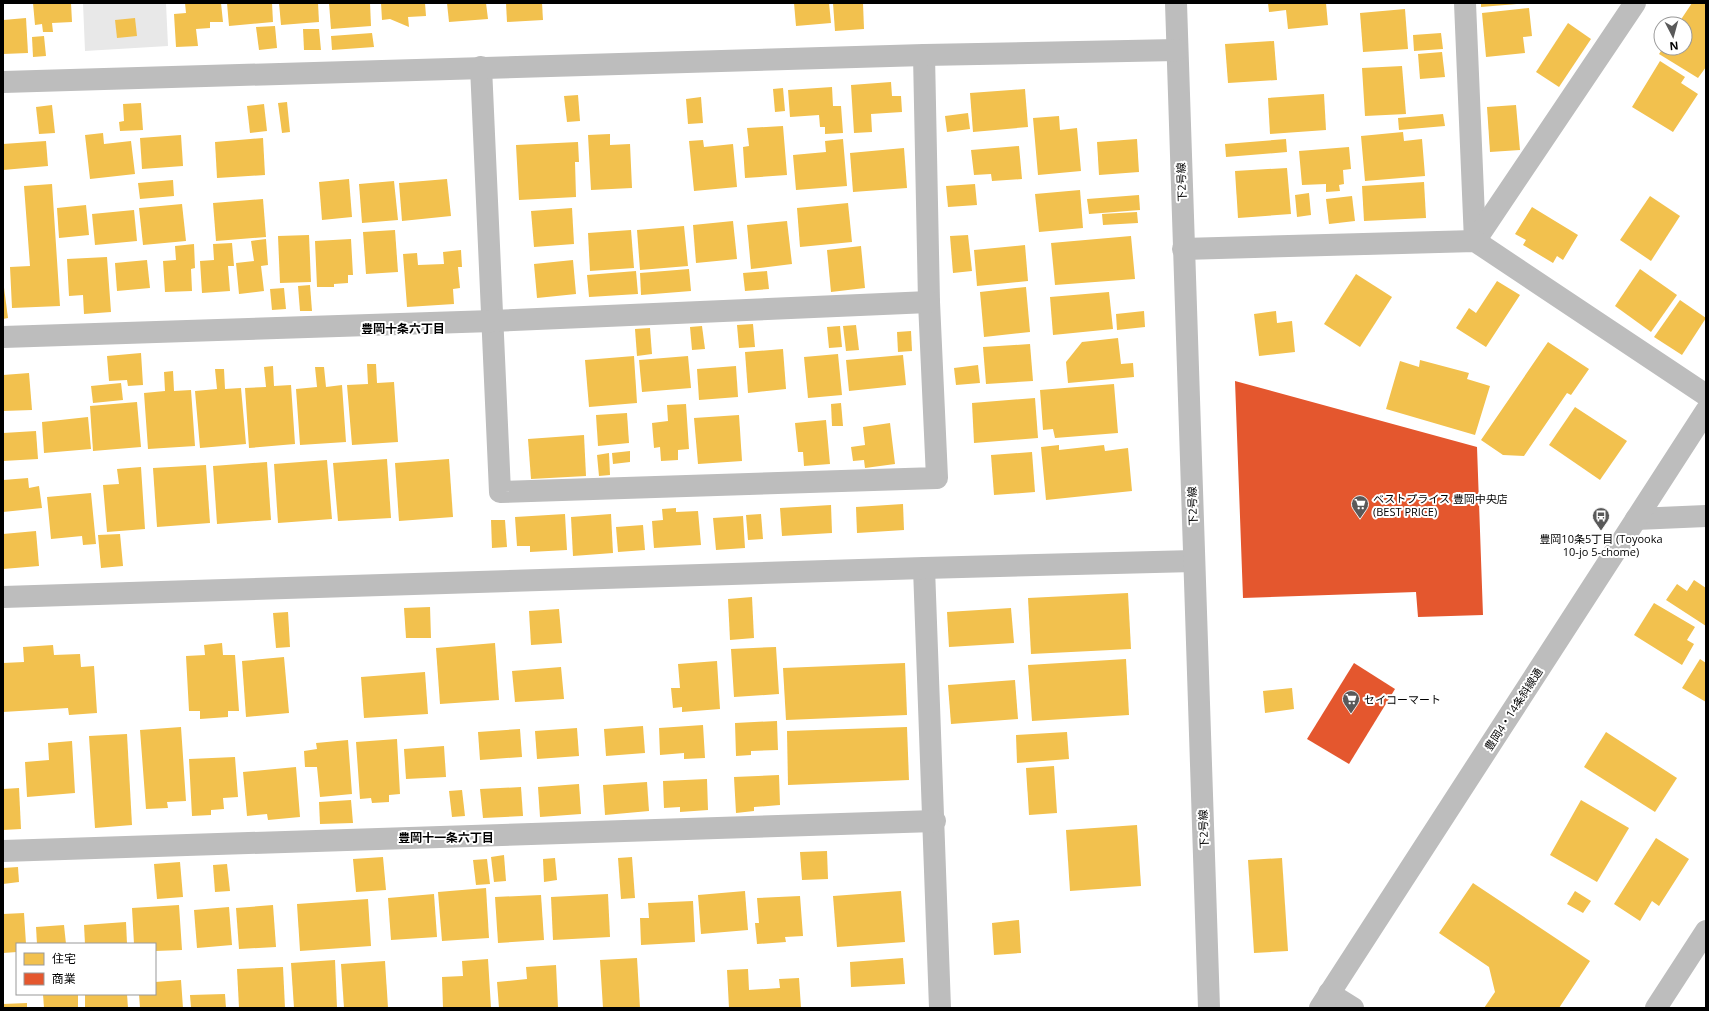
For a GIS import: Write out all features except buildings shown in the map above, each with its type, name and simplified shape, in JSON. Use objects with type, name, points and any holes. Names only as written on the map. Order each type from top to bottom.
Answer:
[{"type":"street","name":"下2号線","points":[[1176,3],[1209,1008]]},
{"type":"street","points":[[1465,3],[1475,241]]},
{"type":"street","points":[[1475,241],[1635,3]]},
{"type":"street","points":[[3,82],[481,67],[1177,50]]},
{"type":"street","points":[[481,67],[500,492],[937,478],[929,302],[924,55]]},
{"type":"street","points":[[1183,249],[1475,241],[1706,395]]},
{"type":"street","points":[[3,337],[492,321],[929,302]]},
{"type":"street","name":"豊岡4・14条斜線通","points":[[1324,1000],[1706,411]]},
{"type":"street","points":[[1636,519],[1706,516]]},
{"type":"street","points":[[3,597],[1194,561]]},
{"type":"street","points":[[924,568],[935,821],[940,1008]]},
{"type":"street","points":[[3,851],[935,821]]},
{"type":"street","points":[[1656,1008],[1706,931]]},
{"type":"street","points":[[1324,1000],[1354,1008]]},
{"type":"shaded area","points":[[83,3],[166,3],[168,46],[85,51]]},
{"type":"place","name":"ベストプライス 豊岡中央店 (BEST PRICE)","points":[[1360,519]]},
{"type":"place","name":"豊岡10条5丁目 (Toyooka 10-jo 5-chome)","points":[[1601,531]]},
{"type":"place","name":"セイコーマート","points":[[1351,714]]},
{"type":"district","name":"豊岡十条六丁目","points":[[403,328]]},
{"type":"district","name":"豊岡十一条六丁目","points":[[446,837]]}]
